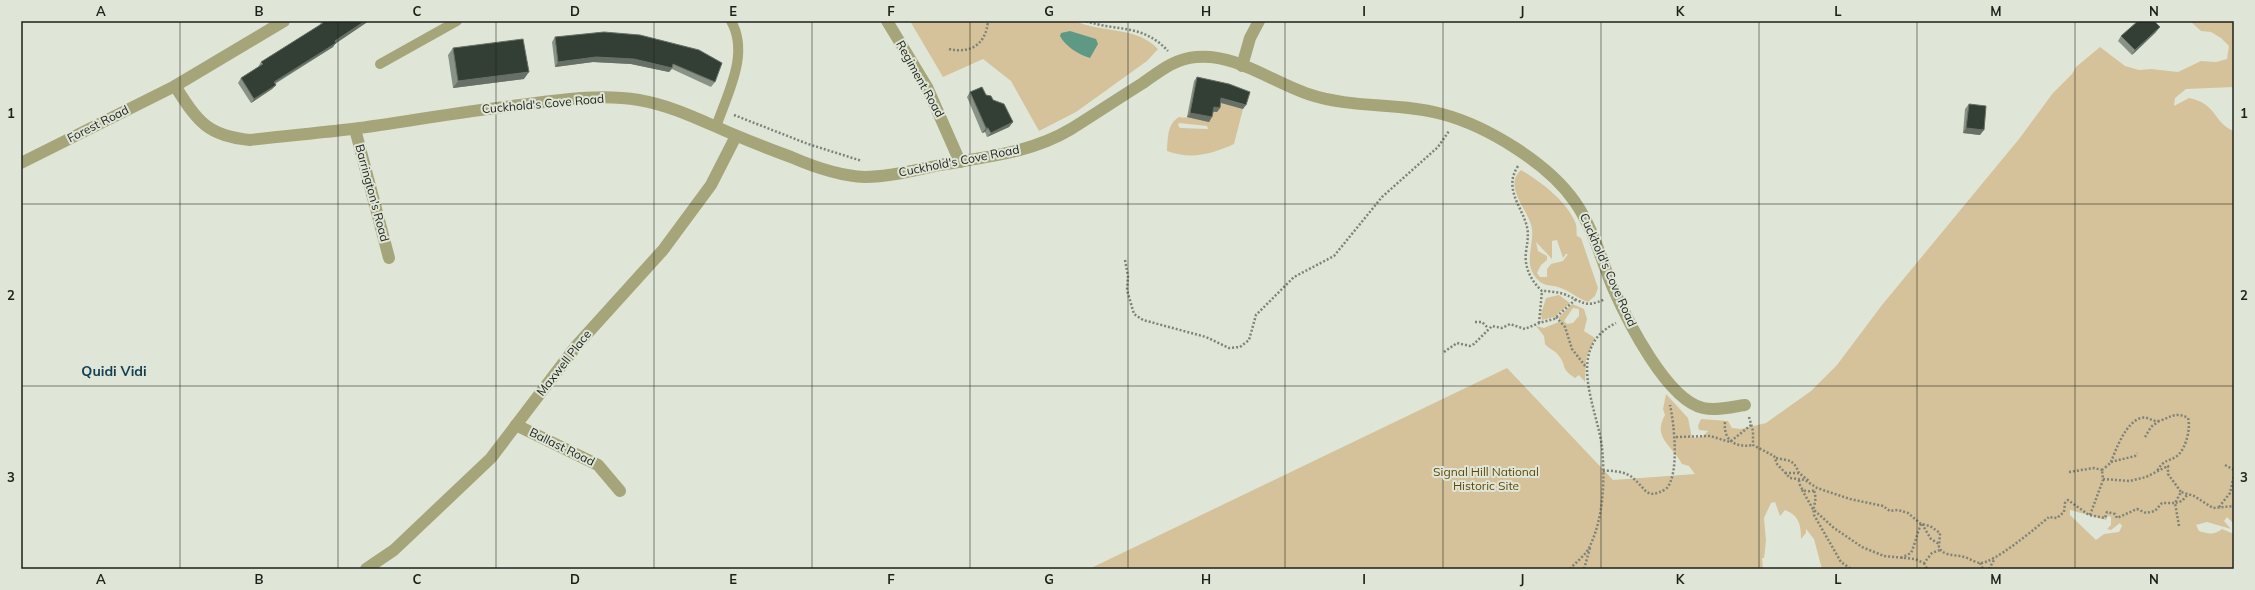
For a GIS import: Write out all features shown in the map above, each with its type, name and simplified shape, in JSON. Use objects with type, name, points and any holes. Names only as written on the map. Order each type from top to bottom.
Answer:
[{"type":"street","name":"Forest Road","points":[[21,163],[175,86],[284,21]]},
{"type":"street","name":"Regiment Road","points":[[887,21],[927,87],[960,162]]},
{"type":"street","points":[[1242,66],[1250,38],[1259,21]]},
{"type":"street","name":"Cuckhold's Cove Road","points":[[175,86],[190,109],[206,127],[216,134],[233,139],[250,140],[355,128],[424,117],[586,97],[638,100],[656,104],[701,119],[736,136],[812,166],[850,176],[886,175],[992,157],[1022,150],[1048,141],[1070,130],[1177,60],[1198,57],[1216,58],[1242,66],[1309,95],[1339,103],[1423,110],[1457,119],[1495,135],[1525,156],[1560,185],[1577,204],[1588,222],[1616,294],[1628,318],[1654,362],[1678,393],[1684,399],[1701,408],[1726,408],[1745,405]]},
{"type":"street","name":"Barrington's Road","points":[[355,128],[389,258]]},
{"type":"street","name":"Maxwell Place","points":[[366,569],[394,550],[491,458],[577,345],[663,250],[711,185],[736,136]]},
{"type":"street","name":"Ballast Road","points":[[516,425],[598,465],[620,491]]},
{"type":"lane","points":[[380,64],[457,21]]},
{"type":"lane","points":[[716,127],[736,69],[739,53],[736,30],[731,21]]},
{"type":"path","points":[[949,49],[962,51],[970,50],[978,45],[987,30],[988,21]]},
{"type":"path","points":[[1086,21],[1137,31],[1163,45],[1177,60]]},
{"type":"path","points":[[733,115],[808,144],[866,162]]},
{"type":"path","points":[[1125,260],[1128,276],[1127,290],[1134,314],[1143,320],[1206,337],[1229,348],[1240,348],[1249,340],[1256,315],[1294,277],[1334,256],[1382,197],[1438,147],[1457,119]]},
{"type":"path","points":[[1525,156],[1514,172],[1513,196],[1528,229],[1526,263],[1532,279],[1542,291],[1562,294],[1584,304],[1595,304],[1616,294]]},
{"type":"path","points":[[1538,323],[1542,291]]},
{"type":"path","points":[[1444,352],[1457,343],[1470,346],[1474,344],[1488,328],[1495,325],[1502,328],[1510,324],[1525,329],[1556,317],[1575,300]]},
{"type":"path","points":[[1556,317],[1567,331],[1572,349],[1586,368]]},
{"type":"path","points":[[1584,569],[1601,508],[1603,471],[1599,432],[1594,416],[1586,368],[1590,352],[1600,334],[1610,326],[1628,318]]},
{"type":"path","points":[[1475,322],[1482,322],[1488,328]]},
{"type":"path","points":[[1603,471],[1613,470],[1629,475],[1646,492],[1658,494],[1666,489],[1671,483],[1676,437],[1670,404],[1678,393]]},
{"type":"path","points":[[1745,405],[1752,424],[1753,445]]},
{"type":"path","points":[[1726,408],[1725,432],[1730,442]]},
{"type":"path","points":[[2145,437],[2151,427],[2167,416],[2183,415],[2188,418],[2189,426],[2187,439],[2180,453],[2164,461],[2157,471]]},
{"type":"path","points":[[2090,515],[2102,479],[2102,470],[2111,462],[2120,440],[2134,422],[2143,418],[2160,420]]},
{"type":"path","points":[[1730,442],[1752,424]]},
{"type":"path","points":[[1676,437],[1710,436],[1741,446],[1753,445],[1776,458],[1789,459],[1796,465],[1799,473],[1820,490]]},
{"type":"path","points":[[2111,462],[2135,456],[2137,453]]},
{"type":"path","points":[[1776,458],[1777,464],[1790,478],[1809,481]]},
{"type":"path","points":[[2225,465],[2234,470]]},
{"type":"path","points":[[2102,479],[2130,481],[2146,477],[2168,466],[2168,474],[2181,492],[2188,494],[2213,508],[2234,506]]},
{"type":"path","points":[[2069,472],[2094,468],[2102,470]]},
{"type":"path","points":[[1785,473],[1799,473]]},
{"type":"path","points":[[2219,507],[2230,493],[2234,475]]},
{"type":"path","points":[[1798,480],[1813,509],[1821,529],[1841,562],[1851,569]]},
{"type":"path","points":[[1802,490],[1805,492],[1820,490],[1850,499],[1883,506],[1890,511],[1905,511],[1921,524],[1931,539],[1939,544]]},
{"type":"path","points":[[1813,509],[1817,499],[1814,490]]},
{"type":"path","points":[[2179,526],[2175,503],[2181,492]]},
{"type":"path","points":[[1989,569],[1995,559],[2049,517],[2056,518],[2064,512],[2068,500],[2073,501],[2078,509],[2090,515],[2105,518],[2107,512],[2115,514],[2117,518],[2137,509],[2146,513],[2158,510],[2162,503],[2175,503],[2182,501],[2188,494]]},
{"type":"path","points":[[1813,509],[1862,547],[1884,556],[1915,559],[1924,563],[1927,569]]},
{"type":"path","points":[[1921,524],[1930,526],[1940,533],[1940,550],[1948,555],[1968,557],[1980,563],[1983,569]]},
{"type":"path","points":[[1900,558],[1910,554],[1912,547],[1918,540],[1921,524]]},
{"type":"path","points":[[1570,569],[1590,548]]},
{"type":"path","points":[[1924,563],[1932,554],[1940,550]]},
{"type":"path","points":[[1980,563],[1995,559]]},
{"type":"green space","points":[[910,21],[1075,21],[1085,25],[1129,33],[1140,37],[1158,49],[1147,61],[1076,112],[1039,131],[1011,81],[983,59],[943,77]]},
{"type":"green space","name":"Signal Hill National Historic Site","points":[[2190,21],[2234,21],[2234,87],[2186,89],[2175,98],[2174,106],[2189,98],[2198,101],[2210,109],[2227,128],[2234,131],[2234,524],[2227,517],[2224,521],[2231,529],[2207,522],[2196,525],[2199,531],[2206,533],[2214,533],[2222,529],[2234,534],[2234,569],[1822,569],[1814,539],[1806,529],[1806,533],[1801,539],[1800,525],[1796,518],[1790,512],[1785,510],[1780,516],[1775,502],[1771,503],[1764,518],[1766,541],[1764,558],[1762,558],[1763,569],[1089,569],[1507,368],[1613,480],[1695,474],[1689,466],[1682,464],[1662,436],[1662,423],[1665,415],[1663,409],[1666,394],[1688,418],[1692,438],[1702,437],[1708,431],[1699,430],[1698,426],[1701,419],[1728,421],[1732,428],[1741,429],[1766,423],[1811,391],[1837,365],[1882,305],[2019,139],[2053,93],[2072,74],[2076,67],[2100,47],[2125,66],[2139,70],[2151,69],[2178,72],[2201,61],[2216,62],[2227,59],[2229,46],[2221,38],[2211,32],[2201,31]],"holes":[[[2070,510],[2106,520],[2108,516],[2111,517],[2111,525],[2107,529],[2111,530],[2120,523],[2122,526],[2119,532],[2104,534],[2096,540],[2070,515]]]},
{"type":"green space","points":[[1219,102],[1243,109],[1234,144],[1218,151],[1201,155],[1184,155],[1167,151],[1170,127],[1175,120],[1179,117],[1184,118],[1207,112],[1216,112]],"holes":[[[1179,123],[1207,126],[1208,129],[1180,128],[1178,125]]]},
{"type":"green space","points":[[1521,170],[1537,180],[1560,200],[1572,216],[1576,224],[1577,236],[1581,238],[1598,288],[1595,296],[1588,302],[1562,288],[1543,284],[1534,275],[1530,263],[1532,229],[1516,191],[1514,184],[1516,177]],"holes":[[[1557,240],[1563,258],[1566,254],[1568,254],[1563,261],[1551,264],[1547,269],[1547,277],[1540,277],[1537,273],[1541,265],[1547,260],[1547,256],[1538,251],[1536,242],[1552,259],[1552,241]]]},
{"type":"green space","points":[[1559,295],[1570,303],[1554,317],[1542,320],[1541,314],[1546,298]]},
{"type":"green space","points":[[1572,304],[1584,309],[1587,319],[1584,331],[1595,338],[1586,359],[1585,382],[1579,375],[1575,378],[1567,372],[1562,360],[1545,344],[1544,336],[1536,326],[1544,328],[1561,321],[1558,318]],"holes":[[[1573,308],[1579,309],[1579,316],[1573,323],[1567,324],[1564,321]]]},
{"type":"shaded area","points":[[1070,31],[1096,39],[1098,44],[1090,58],[1073,50],[1062,40],[1060,36],[1061,33]]},
{"type":"building","points":[[322,21],[365,21],[335,41],[336,43],[274,82],[276,85],[254,99],[241,78],[263,64],[261,62],[323,23]]},
{"type":"building","points":[[2138,21],[2154,21],[2160,27],[2135,50],[2121,36]]},
{"type":"building","points":[[604,32],[640,35],[699,50],[722,63],[715,82],[673,64],[672,68],[634,59],[596,57],[558,62],[555,37]]},
{"type":"building","points":[[523,39],[529,72],[458,81],[453,48]]},
{"type":"building","points":[[1197,77],[1229,84],[1250,92],[1246,105],[1221,98],[1220,108],[1214,107],[1212,117],[1190,113]]},
{"type":"building","points":[[982,87],[986,95],[991,96],[993,100],[1004,104],[1013,122],[991,133],[988,128],[986,128],[970,92]]},
{"type":"building","points":[[1969,104],[1986,106],[1984,130],[1966,128]]},
{"type":"district","name":"Quidi Vidi","points":[[114,371]]}]
